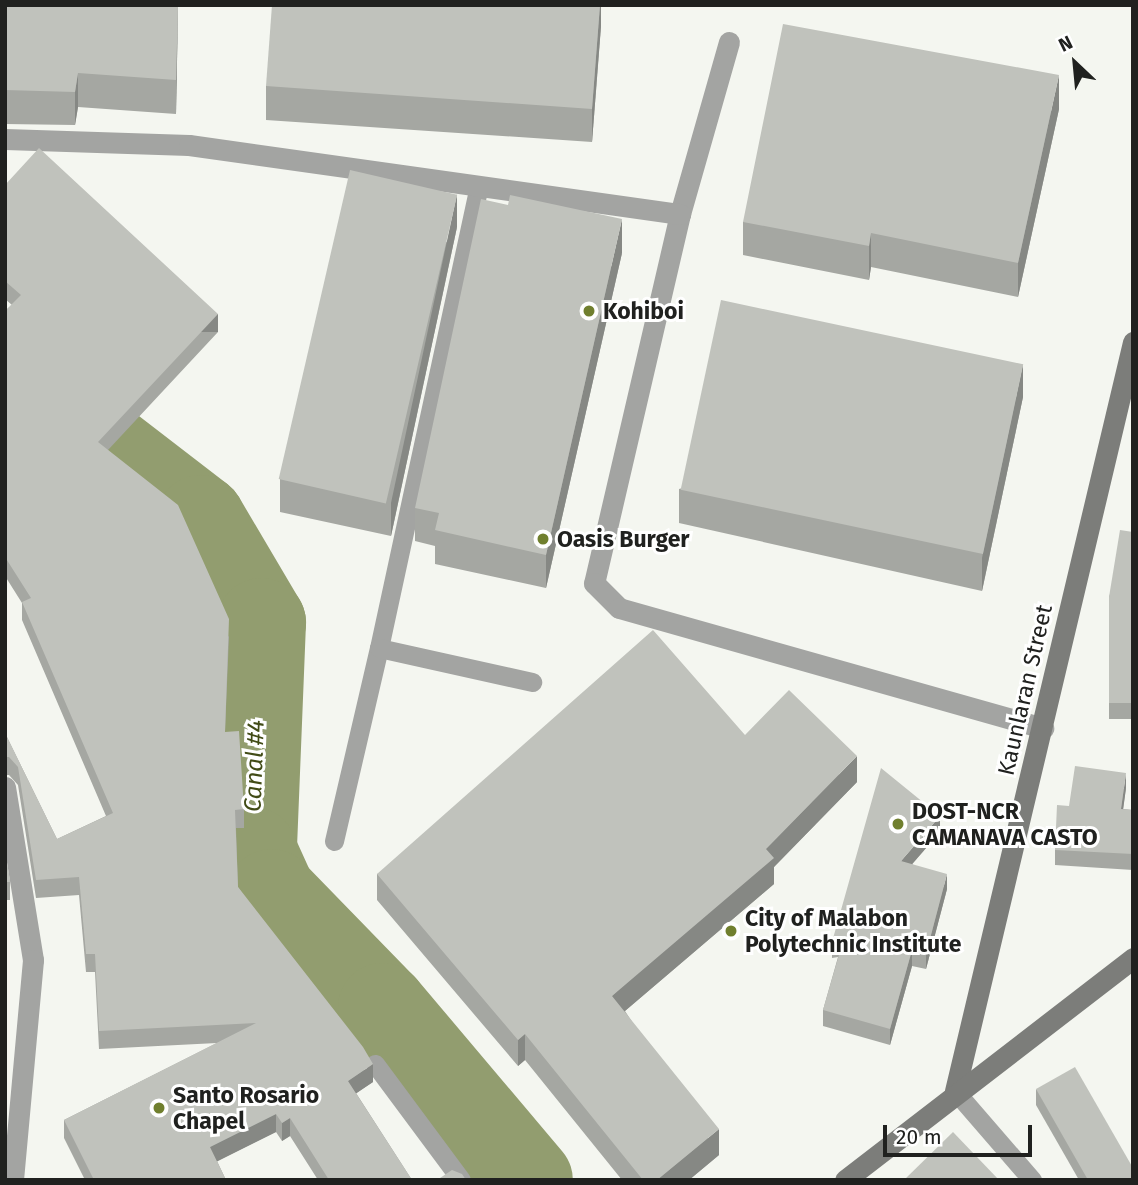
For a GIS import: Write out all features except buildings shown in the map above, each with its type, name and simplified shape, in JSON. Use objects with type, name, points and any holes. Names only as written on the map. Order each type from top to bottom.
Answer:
[{"type":"street","points":[[729,42],[680,214],[594,583],[619,608],[1043,728]]},
{"type":"street","points":[[5,139],[189,145],[478,190],[680,214]]},
{"type":"street","name":"Kaunlaran Street","points":[[955,1091],[1133,342]]},
{"type":"street","points":[[5,787],[33,960],[13,1180]]},
{"type":"street","points":[[845,1180],[955,1091],[1133,958]]},
{"type":"lane","points":[[334,842],[379,648],[478,190]]},
{"type":"lane","points":[[379,648],[532,682]]},
{"type":"lane","points":[[375,1064],[461,1180]]},
{"type":"lane","points":[[955,1091],[1032,1180]]},
{"type":"waterway","name":"Canal #4","points":[[5,358],[74,422],[200,519],[261,622],[252,851],[271,893],[382,1007],[528,1180]]},
{"type":"place","name":"Kohiboi","points":[[589,311]]},
{"type":"place","name":"Oasis Burger","points":[[543,539]]},
{"type":"place","name":"DOST-NCR CAMANAVA CASTO","points":[[898,824]]},
{"type":"place","name":"City of Malabon Polytechnic Institute","points":[[731,931]]},
{"type":"place","name":"Santo Rosario Chapel","points":[[159,1108]]}]
